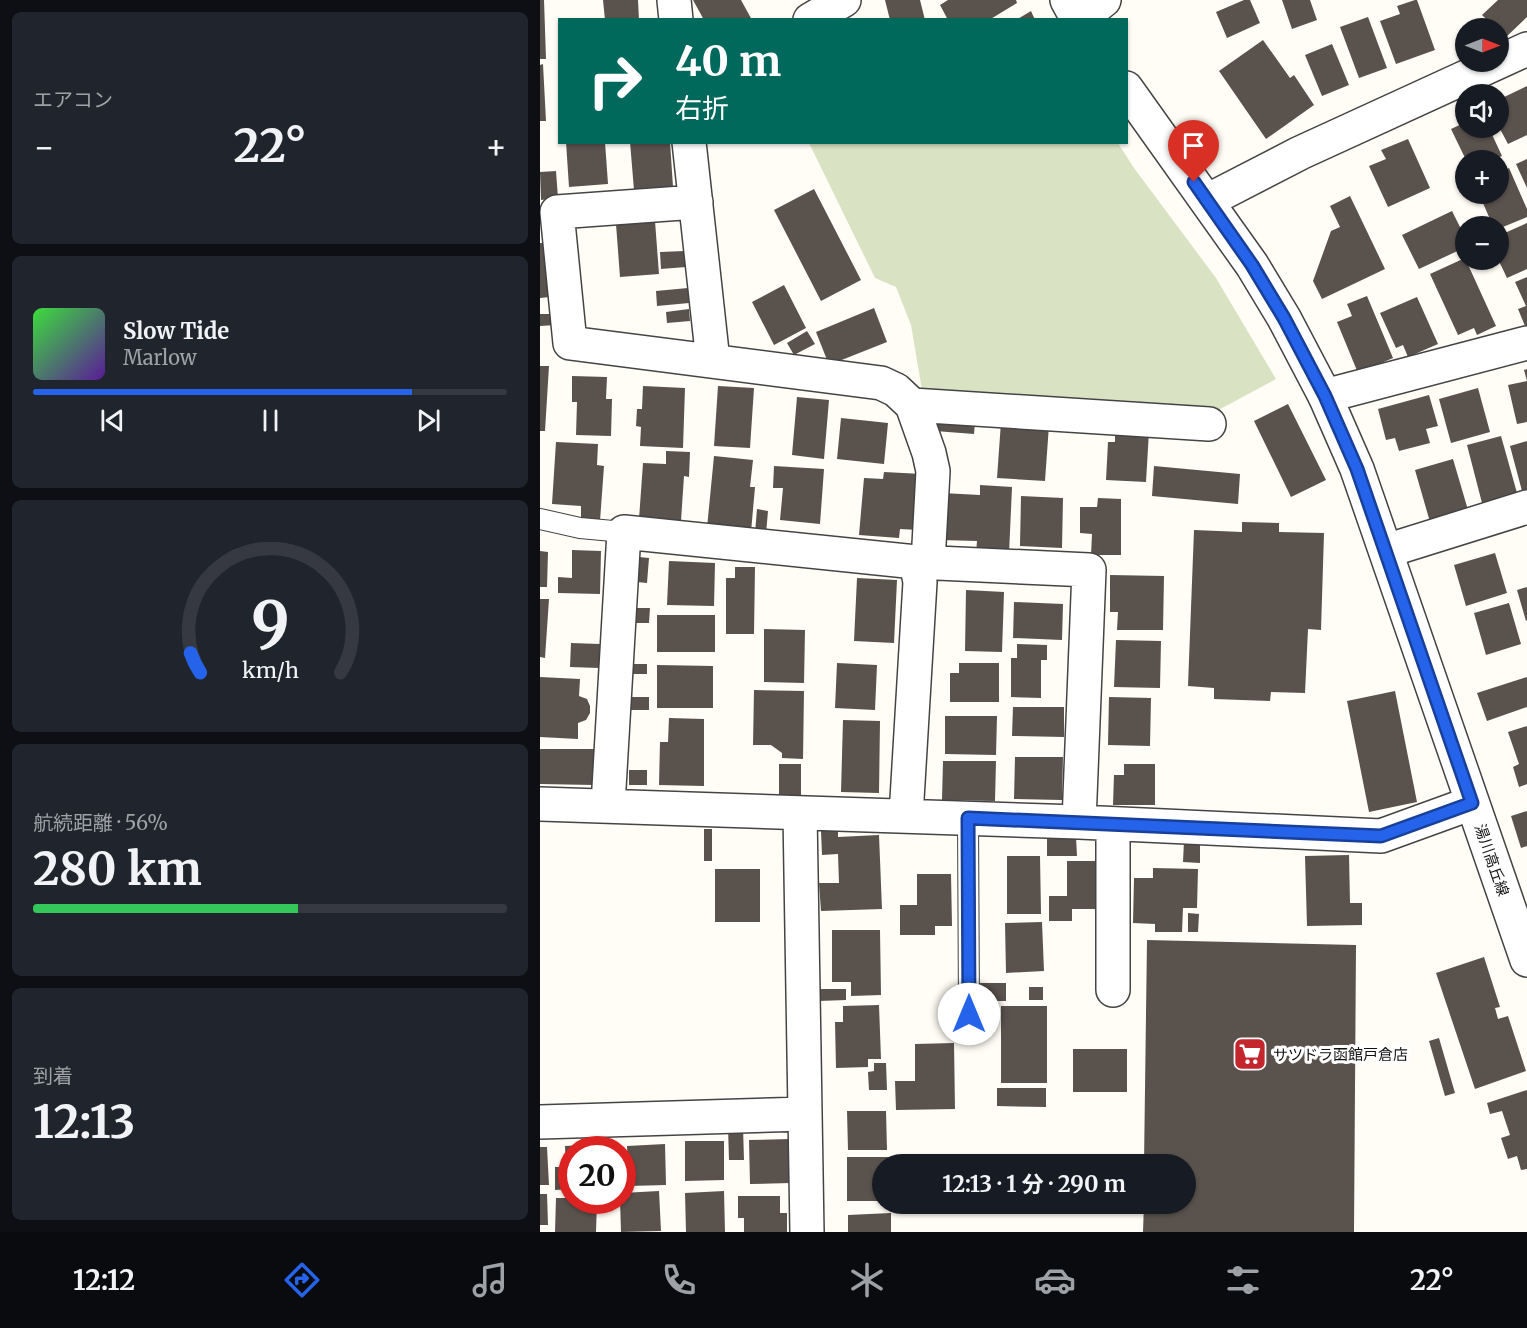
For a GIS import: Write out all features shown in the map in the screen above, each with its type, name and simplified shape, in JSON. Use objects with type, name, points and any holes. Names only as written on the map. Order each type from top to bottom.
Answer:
[{"type":"street","points":[[674,0],[676,18]]},
{"type":"street","points":[[813,18],[844,0]]},
{"type":"street","points":[[1067,0],[1078,18]]},
{"type":"street","points":[[1082,18],[1104,0]]},
{"type":"street","points":[[1207,201],[1300,153],[1527,49]]},
{"type":"street","name":"湯川高丘線","points":[[1128,91],[1252,265],[1284,318],[1325,396],[1357,469],[1527,960]]},
{"type":"street","points":[[689,144],[713,361]]},
{"type":"street","points":[[696,202],[557,212],[570,343],[881,383],[896,390],[912,405],[933,471],[920,582],[906,816]]},
{"type":"street","points":[[1325,396],[1527,344]]},
{"type":"street","points":[[912,405],[1209,424]]},
{"type":"street","points":[[1386,551],[1527,507]]},
{"type":"street","points":[[608,806],[624,532],[922,563],[1089,570],[1078,822]]},
{"type":"street","points":[[540,804],[1078,822],[1381,836],[1472,803]]},
{"type":"street","points":[[801,813],[807,1232]]},
{"type":"street","points":[[1113,824],[1113,990]]},
{"type":"street","points":[[540,1122],[805,1114]]},
{"type":"lane","points":[[540,519],[580,528],[624,532]]},
{"type":"lane","points":[[968,818],[969,1014]]},
{"type":"green space","points":[[809,144],[1119,144],[1216,278],[1276,379],[1211,414],[922,390],[911,325],[896,287],[875,278]]},
{"type":"building","points":[[540,0],[544,0],[546,59],[540,59]]},
{"type":"building","points":[[603,0],[638,0],[639,18],[605,18]]},
{"type":"building","points":[[693,0],[741,0],[751,18],[703,18]]},
{"type":"building","points":[[885,0],[920,0],[924,18],[890,18]]},
{"type":"building","points":[[948,0],[1016,0],[1017,3],[992,18],[947,18],[940,5]]},
{"type":"building","points":[[1244,0],[1250,0],[1260,23],[1227,38],[1216,12]]},
{"type":"building","points":[[1282,0],[1310,0],[1317,20],[1292,29]]},
{"type":"building","points":[[1417,0],[1435,50],[1396,64],[1380,21],[1400,14],[1397,6]]},
{"type":"building","points":[[1498,0],[1527,0],[1527,17],[1509,34],[1509,18],[1485,18],[1482,15]]},
{"type":"building","points":[[1031,11],[1034,18],[1019,18]]},
{"type":"building","points":[[1368,17],[1387,68],[1359,78],[1340,27]]},
{"type":"building","points":[[1263,40],[1290,78],[1294,75],[1314,105],[1266,139],[1219,71]]},
{"type":"building","points":[[1332,44],[1349,85],[1322,96],[1305,55]]},
{"type":"building","points":[[543,64],[546,121],[540,121],[540,65]]},
{"type":"building","points":[[1527,86],[1527,135],[1508,144],[1505,138],[1509,138],[1509,95]]},
{"type":"building","points":[[1455,138],[1494,138],[1499,150],[1461,150]]},
{"type":"building","points":[[1408,139],[1430,188],[1388,207],[1369,166],[1386,159],[1381,150]]},
{"type":"building","points":[[566,144],[605,144],[608,184],[569,187]]},
{"type":"building","points":[[630,144],[670,144],[673,187],[634,190]]},
{"type":"building","points":[[1527,159],[1527,188],[1516,164]]},
{"type":"building","points":[[1509,168],[1527,209],[1527,217],[1509,224],[1509,216],[1489,216],[1483,204],[1509,204]]},
{"type":"building","points":[[556,171],[558,198],[541,200],[540,172]]},
{"type":"building","points":[[814,189],[861,280],[821,301],[774,210]]},
{"type":"building","points":[[1350,196],[1385,269],[1322,299],[1313,281],[1331,231],[1340,227],[1330,206]]},
{"type":"building","points":[[1452,211],[1455,217],[1455,252],[1419,269],[1402,235]]},
{"type":"building","points":[[655,221],[659,274],[620,277],[616,224]]},
{"type":"building","points":[[1527,223],[1527,269],[1507,278],[1503,270],[1509,270],[1509,231]]},
{"type":"building","points":[[540,243],[545,243],[550,297],[540,298]]},
{"type":"building","points":[[685,251],[686,267],[661,269],[660,252]]},
{"type":"building","points":[[1455,263],[1455,270],[1470,270],[1496,326],[1477,335],[1474,328],[1458,335],[1430,274]]},
{"type":"building","points":[[1527,277],[1527,325],[1525,326],[1518,309],[1526,306],[1515,282]]},
{"type":"building","points":[[784,285],[806,328],[774,345],[752,302]]},
{"type":"building","points":[[688,288],[689,303],[657,306],[656,291]]},
{"type":"building","points":[[1367,296],[1393,358],[1358,373],[1337,322],[1352,316],[1347,304]]},
{"type":"building","points":[[1417,297],[1438,344],[1408,357],[1403,345],[1396,348],[1380,313]]},
{"type":"building","points":[[874,308],[887,342],[829,365],[816,332]]},
{"type":"building","points":[[689,309],[690,321],[667,323],[666,312]]},
{"type":"building","points":[[540,314],[554,314],[555,325],[540,326]]},
{"type":"building","points":[[807,331],[815,344],[794,355],[787,343]]},
{"type":"building","points":[[540,366],[549,366],[545,431],[540,431]]},
{"type":"building","points":[[572,376],[607,377],[606,399],[612,399],[611,436],[576,435],[577,402],[572,402]]},
{"type":"building","points":[[1527,381],[1527,422],[1517,424],[1508,385]]},
{"type":"building","points":[[643,386],[685,388],[683,448],[640,446],[641,427],[636,426],[637,409],[642,409]]},
{"type":"building","points":[[718,386],[754,388],[750,448],[714,446]]},
{"type":"building","points":[[1478,388],[1490,432],[1451,443],[1439,399]]},
{"type":"building","points":[[1429,395],[1438,426],[1426,429],[1430,443],[1399,451],[1395,438],[1386,440],[1378,409]]},
{"type":"building","points":[[797,397],[829,400],[824,459],[792,455]]},
{"type":"building","points":[[1288,404],[1326,480],[1291,497],[1254,421]]},
{"type":"building","points":[[841,418],[888,423],[884,464],[837,459]]},
{"type":"building","points":[[936,419],[975,422],[974,434],[935,431]]},
{"type":"building","points":[[1001,422],[1049,425],[1045,481],[997,478]]},
{"type":"building","points":[[1115,429],[1149,431],[1146,482],[1106,480],[1108,442],[1115,442]]},
{"type":"building","points":[[1501,436],[1517,493],[1482,503],[1467,445]]},
{"type":"building","points":[[1527,441],[1527,490],[1522,491],[1510,446]]},
{"type":"building","points":[[556,442],[598,444],[597,465],[604,466],[600,521],[581,520],[581,506],[552,504]]},
{"type":"building","points":[[666,451],[690,452],[689,477],[684,476],[681,521],[639,519],[643,463],[666,464]]},
{"type":"building","points":[[714,456],[753,460],[750,487],[755,487],[751,532],[707,528]]},
{"type":"building","points":[[1453,459],[1468,510],[1430,522],[1415,470]]},
{"type":"building","points":[[774,466],[824,469],[820,524],[780,520],[783,488],[773,488]]},
{"type":"building","points":[[1154,466],[1240,474],[1238,504],[1152,496]]},
{"type":"building","points":[[884,472],[922,474],[918,530],[900,529],[899,538],[859,535],[864,478],[883,479]]},
{"type":"building","points":[[980,485],[1012,487],[1009,554],[976,553],[977,541],[940,540],[942,493],[980,495]]},
{"type":"building","points":[[1021,496],[1063,498],[1062,548],[1020,546]]},
{"type":"building","points":[[1098,498],[1121,499],[1121,555],[1091,555],[1092,534],[1080,533],[1080,507],[1097,507]]},
{"type":"building","points":[[757,509],[768,511],[766,534],[755,533]]},
{"type":"building","points":[[1242,522],[1279,523],[1279,532],[1324,533],[1321,630],[1308,629],[1305,693],[1271,692],[1270,701],[1214,699],[1214,688],[1188,686],[1194,530],[1242,532]]},
{"type":"building","points":[[572,550],[601,551],[600,594],[558,593],[558,577],[572,578]]},
{"type":"building","points":[[540,551],[548,552],[547,587],[540,587]]},
{"type":"building","points":[[1495,553],[1507,593],[1466,606],[1454,565]]},
{"type":"building","points":[[639,557],[649,558],[647,583],[637,582]]},
{"type":"building","points":[[669,561],[715,563],[714,606],[667,605]]},
{"type":"building","points":[[735,567],[755,567],[754,634],[726,634],[726,578],[735,578]]},
{"type":"building","points":[[1110,575],[1164,576],[1163,630],[1117,630],[1118,612],[1110,612]]},
{"type":"building","points":[[857,578],[897,580],[894,643],[854,641]]},
{"type":"building","points":[[1527,587],[1527,620],[1526,621],[1517,590]]},
{"type":"building","points":[[966,590],[1004,592],[1002,652],[965,651]]},
{"type":"building","points":[[540,599],[549,599],[545,658],[540,657]]},
{"type":"building","points":[[1014,602],[1063,604],[1062,640],[1013,638]]},
{"type":"building","points":[[1509,603],[1521,644],[1486,655],[1474,613]]},
{"type":"building","points":[[632,608],[650,608],[649,623],[632,623]]},
{"type":"building","points":[[657,615],[715,615],[715,652],[657,652]]},
{"type":"building","points":[[764,629],[805,630],[804,683],[764,682]]},
{"type":"building","points":[[1116,640],[1161,641],[1160,688],[1114,687]]},
{"type":"building","points":[[571,643],[600,644],[599,668],[570,667]]},
{"type":"building","points":[[1017,644],[1047,645],[1047,660],[1041,660],[1041,698],[1011,697],[1011,658],[1017,658]]},
{"type":"building","points":[[837,663],[877,665],[875,710],[835,708]]},
{"type":"building","points":[[959,663],[999,663],[999,702],[950,702],[950,673],[959,673]]},
{"type":"building","points":[[631,664],[647,664],[647,674],[631,674]]},
{"type":"building","points":[[657,665],[713,666],[713,708],[657,708]]},
{"type":"building","points":[[540,677],[580,679],[579,696],[587,699],[590,713],[586,720],[578,723],[578,739],[540,737]]},
{"type":"building","points":[[1527,677],[1527,707],[1487,721],[1477,693]]},
{"type":"building","points":[[754,690],[804,691],[803,759],[782,758],[782,753],[771,745],[753,745]]},
{"type":"building","points":[[1395,691],[1417,802],[1369,812],[1347,701]]},
{"type":"building","points":[[630,697],[649,697],[649,710],[630,710]]},
{"type":"building","points":[[1109,697],[1151,698],[1150,746],[1108,745]]},
{"type":"building","points":[[1013,707],[1064,707],[1064,737],[1012,736]]},
{"type":"building","points":[[945,716],[997,716],[996,755],[945,754]]},
{"type":"building","points":[[669,718],[704,719],[704,786],[659,785],[660,742],[668,742]]},
{"type":"building","points":[[843,720],[880,721],[879,793],[841,792]]},
{"type":"building","points":[[1527,726],[1527,784],[1519,787],[1513,767],[1519,764],[1508,732]]},
{"type":"building","points":[[540,749],[594,749],[594,785],[540,784]]},
{"type":"building","points":[[1015,757],[1063,757],[1062,800],[1014,799]]},
{"type":"building","points":[[943,761],[996,761],[995,801],[942,800]]},
{"type":"building","points":[[779,764],[801,764],[801,796],[779,797]]},
{"type":"building","points":[[1124,764],[1155,764],[1155,805],[1113,805],[1114,775],[1124,775]]},
{"type":"building","points":[[629,770],[647,770],[647,785],[629,785]]},
{"type":"building","points":[[1527,811],[1527,846],[1521,848],[1511,816]]},
{"type":"building","points":[[704,829],[712,829],[712,861],[704,861]]},
{"type":"building","points":[[821,831],[838,831],[838,837],[879,835],[882,909],[821,911],[819,883],[839,883],[838,854],[822,855]]},
{"type":"building","points":[[1047,837],[1076,837],[1077,856],[1047,856]]},
{"type":"building","points":[[1184,841],[1200,842],[1200,863],[1183,862]]},
{"type":"building","points":[[1349,855],[1350,903],[1362,903],[1362,925],[1307,926],[1305,856]]},
{"type":"building","points":[[1007,856],[1040,856],[1041,914],[1007,914]]},
{"type":"building","points":[[1067,861],[1102,861],[1102,909],[1072,909],[1072,921],[1049,921],[1049,896],[1067,896]]},
{"type":"building","points":[[1153,868],[1198,869],[1197,908],[1183,908],[1182,932],[1155,932],[1155,924],[1133,923],[1134,878],[1153,878]]},
{"type":"building","points":[[715,869],[760,869],[760,922],[715,922]]},
{"type":"building","points":[[917,874],[951,874],[952,926],[935,926],[935,935],[900,935],[900,905],[917,905]]},
{"type":"building","points":[[1188,913],[1199,914],[1198,932],[1188,932]]},
{"type":"building","points":[[1042,922],[1044,971],[1006,973],[1005,923]]},
{"type":"building","points":[[832,930],[880,930],[881,995],[851,996],[851,982],[832,982]]},
{"type":"building","name":"サツドラ函館戸倉店","points":[[1147,940],[1356,945],[1354,1232],[1143,1232],[1144,1214],[1196,1214],[1196,1154],[1144,1154]]},
{"type":"building","points":[[1484,957],[1500,1007],[1495,1008],[1498,1019],[1508,1016],[1526,1071],[1475,1089],[1436,973]]},
{"type":"building","points":[[979,983],[1006,983],[1006,1001],[979,1001]]},
{"type":"building","points":[[1029,987],[1043,987],[1043,1000],[1029,1000]]},
{"type":"building","points":[[819,989],[846,989],[846,1000],[819,1001]]},
{"type":"building","points":[[879,1005],[881,1059],[868,1059],[868,1067],[836,1068],[835,1022],[843,1022],[843,1006]]},
{"type":"building","points":[[1001,1006],[1047,1006],[1047,1083],[1001,1083]]},
{"type":"building","points":[[1439,1038],[1455,1093],[1445,1096],[1429,1041]]},
{"type":"building","points":[[954,1043],[955,1109],[896,1110],[895,1081],[915,1081],[915,1044]]},
{"type":"building","points":[[1073,1049],[1127,1049],[1127,1092],[1073,1092]]},
{"type":"building","points":[[874,1063],[886,1063],[887,1090],[869,1090],[868,1072],[874,1071]]},
{"type":"building","points":[[997,1088],[1046,1088],[1046,1107],[997,1106]]},
{"type":"building","points":[[1527,1090],[1527,1169],[1521,1170],[1517,1156],[1508,1159],[1501,1138],[1510,1135],[1502,1111],[1490,1114],[1487,1103]]},
{"type":"building","points":[[847,1111],[886,1111],[887,1150],[848,1150]]},
{"type":"building","points":[[728,1127],[743,1127],[744,1160],[729,1160]]},
{"type":"building","points":[[790,1139],[791,1183],[750,1184],[749,1140]]},
{"type":"building","points":[[685,1141],[724,1141],[724,1180],[685,1181]]},
{"type":"building","points":[[665,1144],[666,1185],[636,1186],[636,1146]]},
{"type":"building","points":[[540,1147],[547,1147],[549,1185],[540,1185]]},
{"type":"building","points":[[847,1157],[872,1157],[872,1201],[847,1201]]},
{"type":"building","points":[[555,1167],[558,1167],[558,1190],[555,1190]]},
{"type":"building","points":[[659,1191],[661,1231],[621,1232],[620,1214],[636,1214],[636,1192]]},
{"type":"building","points":[[724,1191],[725,1232],[686,1232],[685,1193]]},
{"type":"building","points":[[540,1194],[547,1194],[548,1225],[540,1225]]},
{"type":"building","points":[[738,1196],[780,1196],[780,1213],[787,1213],[787,1232],[744,1232],[744,1218],[738,1218]]},
{"type":"building","points":[[556,1198],[558,1198],[558,1214],[597,1214],[596,1232],[555,1232]]},
{"type":"building","points":[[891,1214],[891,1232],[848,1232],[848,1215]]},
{"type":"place","name":"サツドラ函館戸倉店","points":[[1250,1054]]},
{"type":"route","points":[[969,1014],[968,818],[1381,836],[1472,803],[1357,469],[1325,396],[1284,318],[1252,265],[1194,182]]}]
